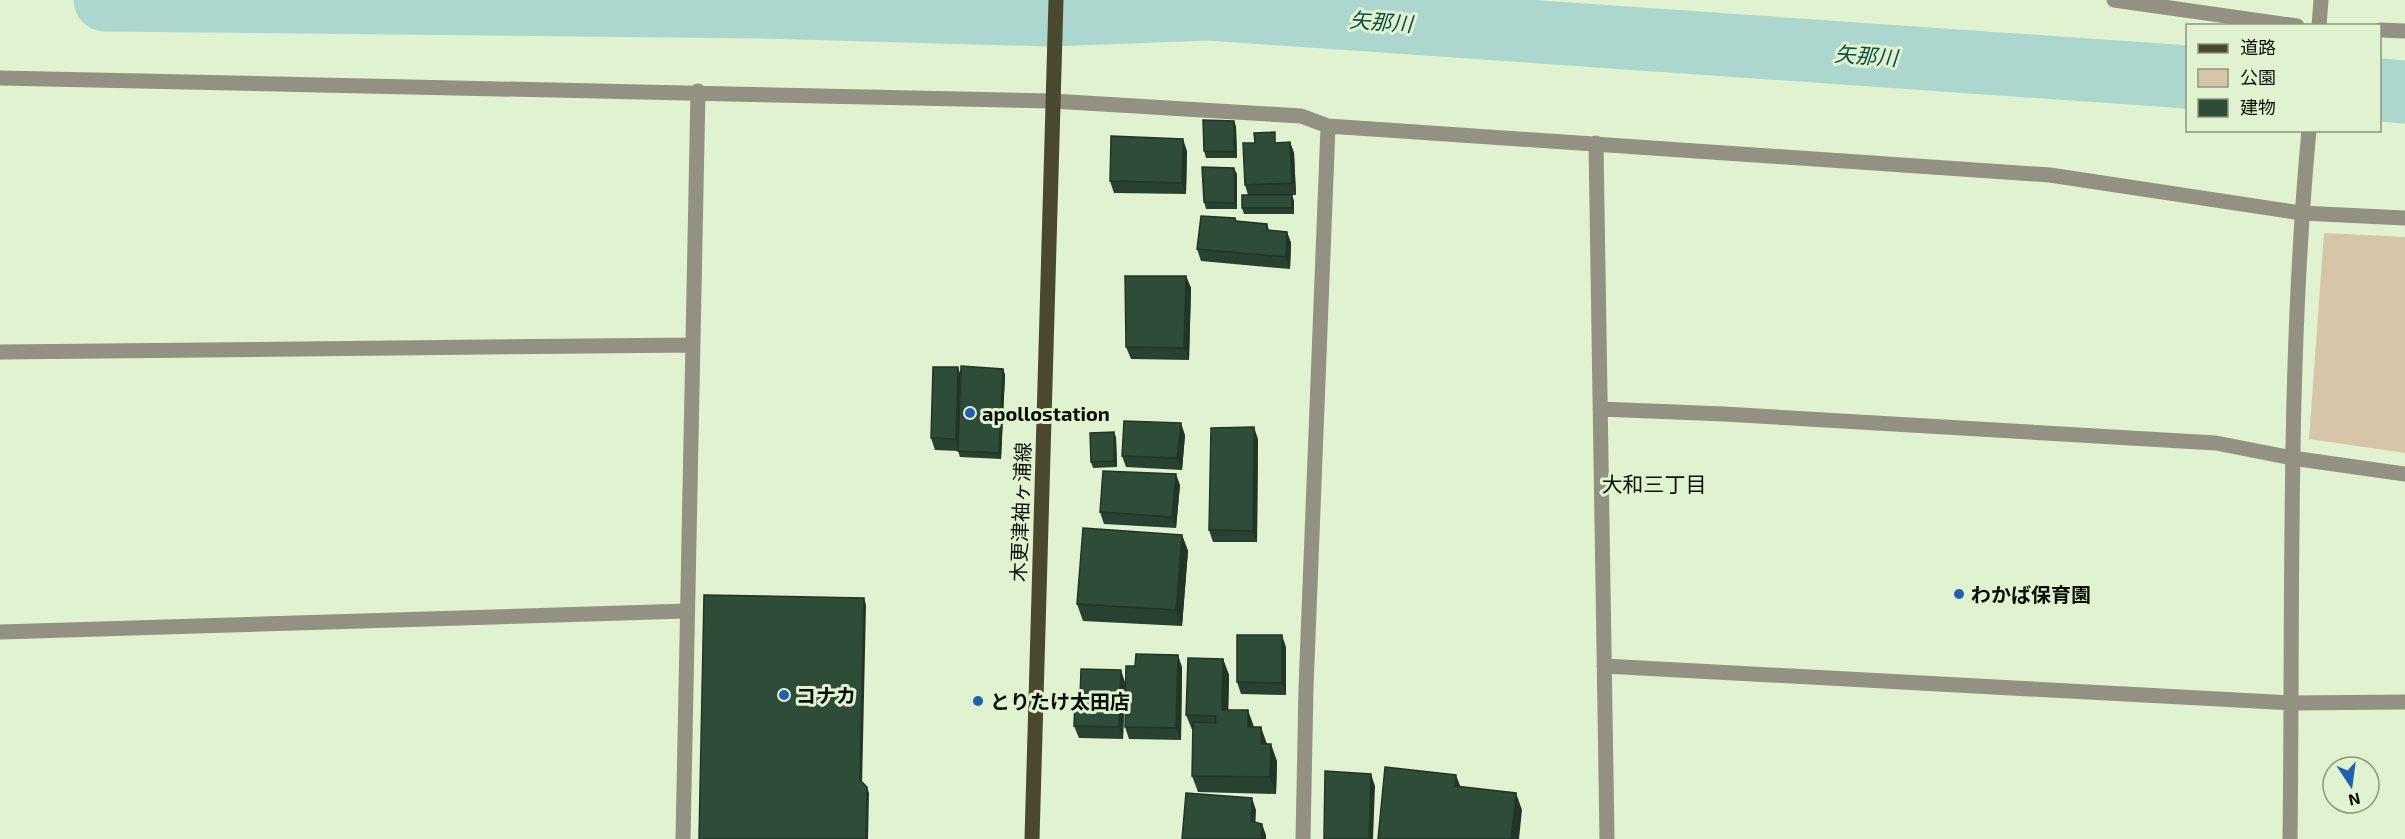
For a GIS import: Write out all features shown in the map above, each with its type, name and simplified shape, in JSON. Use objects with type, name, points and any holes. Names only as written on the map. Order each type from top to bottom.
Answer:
[{"type":"main road","name":"木更津袖ヶ浦線","points":[[1032,839],[1056,0]]},
{"type":"street","points":[[2114,0],[2283,24]]},
{"type":"street","points":[[2319,24],[2321,0]]},
{"type":"street","points":[[2381,30],[2405,31]]},
{"type":"street","points":[[0,78],[1052,101],[1301,116],[1328,126],[2050,175],[2301,213],[2405,218]]},
{"type":"street","points":[[684,839],[698,92]]},
{"type":"street","points":[[1303,839],[1306,688],[1328,126]]},
{"type":"street","points":[[2290,839],[2292,458],[2301,213],[2309,132]]},
{"type":"street","points":[[1596,143],[1607,839]]},
{"type":"street","points":[[0,352],[693,345]]},
{"type":"street","points":[[1600,409],[1724,414],[2216,444],[2292,458],[2405,474]]},
{"type":"street","points":[[0,632],[687,611]]},
{"type":"street","points":[[1604,666],[2292,703],[2405,702]]},
{"type":"green space","points":[[2324,233],[2405,237],[2405,453],[2309,439]]},
{"type":"building","points":[[1203,120],[1234,121],[1234,152],[1204,151]]},
{"type":"building","points":[[1275,132],[1275,143],[1290,142],[1292,183],[1245,185],[1243,143],[1255,143],[1254,133]]},
{"type":"building","points":[[1111,136],[1183,139],[1182,183],[1110,181]]},
{"type":"building","points":[[1202,167],[1234,168],[1235,203],[1204,202]]},
{"type":"building","points":[[1242,195],[1292,195],[1292,208],[1242,208]]},
{"type":"building","points":[[1201,216],[1235,218],[1236,221],[1267,224],[1267,230],[1287,232],[1286,257],[1197,249]]},
{"type":"building","points":[[1125,276],[1186,276],[1184,348],[1126,347]]},
{"type":"building","points":[[961,366],[1003,369],[999,453],[958,451]]},
{"type":"building","points":[[933,367],[958,367],[956,439],[931,438]]},
{"type":"building","points":[[1124,421],[1181,423],[1177,458],[1122,456]]},
{"type":"building","points":[[1254,427],[1253,531],[1209,530],[1211,428]]},
{"type":"building","points":[[1114,432],[1114,461],[1091,462],[1090,433]]},
{"type":"building","points":[[1103,471],[1176,474],[1172,517],[1100,512]]},
{"type":"building","points":[[1083,528],[1182,535],[1176,610],[1077,604]]},
{"type":"building","name":"コナカ","points":[[704,595],[864,598],[860,780],[867,787],[866,839],[699,839]]},
{"type":"building","points":[[1237,635],[1282,635],[1282,683],[1237,682]]},
{"type":"building","points":[[1136,654],[1178,655],[1176,728],[1125,727],[1126,666],[1135,666]]},
{"type":"building","points":[[1188,658],[1223,659],[1222,710],[1248,710],[1248,727],[1261,727],[1261,744],[1271,744],[1270,777],[1192,776],[1193,722],[1216,723],[1216,716],[1186,715]]},
{"type":"building","points":[[1081,669],[1121,670],[1119,727],[1074,726],[1075,698],[1080,698]]},
{"type":"building","points":[[1385,767],[1456,775],[1455,786],[1516,793],[1511,839],[1378,839]]},
{"type":"building","points":[[1325,771],[1371,774],[1369,839],[1324,839]]},
{"type":"building","points":[[1186,793],[1252,798],[1251,821],[1262,824],[1261,839],[1182,839]]},
{"type":"waterway","name":"矢那川","points":[[105,0],[763,7],[1048,15],[1209,9],[2186,77]]},
{"type":"waterway","name":"矢那川","points":[[2381,90],[2405,92]]},
{"type":"place","name":"apollostation","points":[[970,413]]},
{"type":"place","name":"わかば保育園","points":[[1959,594]]},
{"type":"place","name":"コナカ","points":[[784,695]]},
{"type":"place","name":"とりたけ太田店","points":[[978,701]]},
{"type":"district","name":"大和三丁目","points":[[1654,483]]}]
